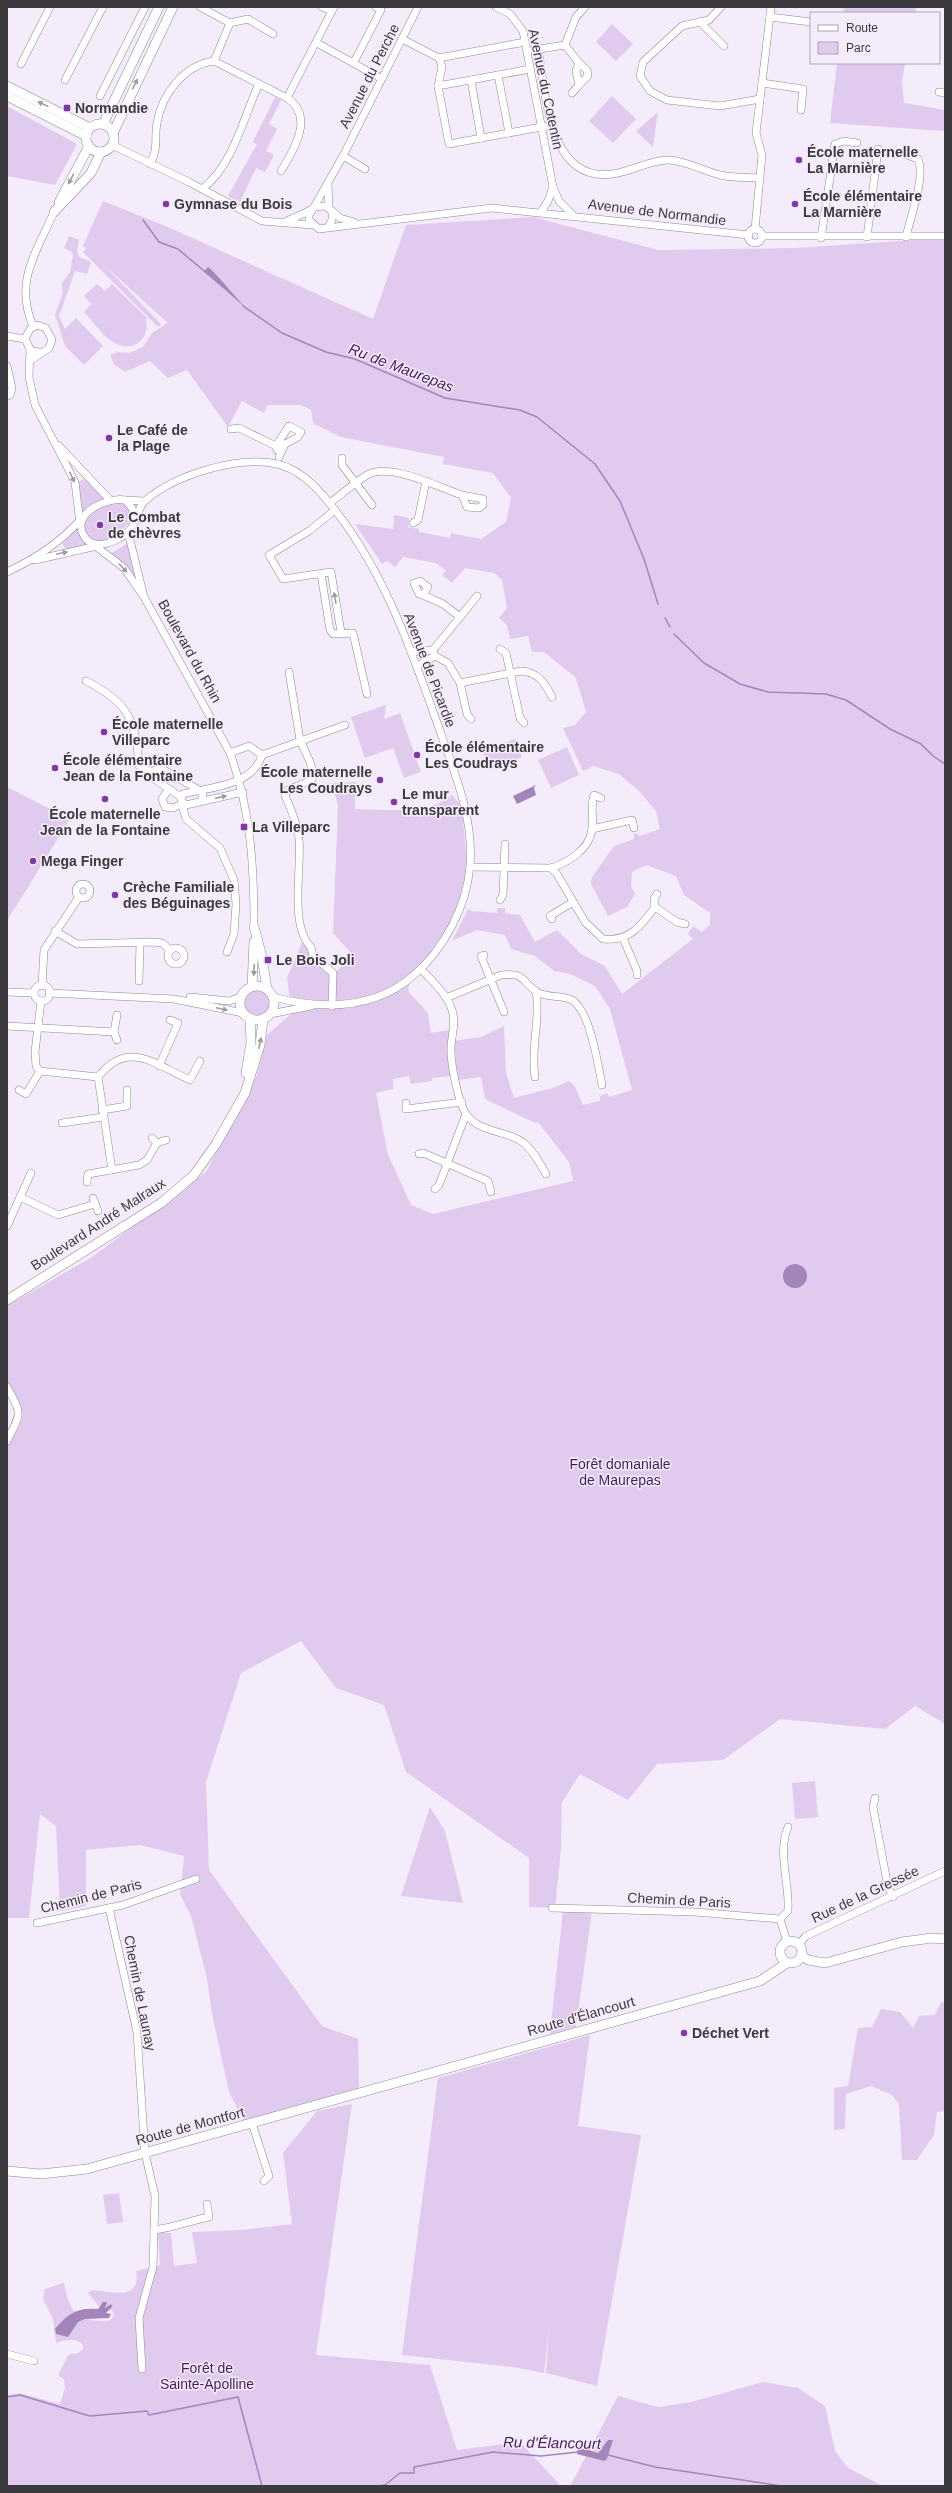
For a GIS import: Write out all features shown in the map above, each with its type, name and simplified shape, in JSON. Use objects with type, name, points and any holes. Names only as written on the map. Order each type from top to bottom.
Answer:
[{"type":"street","points":[[21,64],[50,7]]},
{"type":"street","points":[[65,80],[103,7]]},
{"type":"street","points":[[100,96],[145,7]]},
{"type":"street","points":[[7,86],[90,128],[103,124],[159,7]]},
{"type":"street","points":[[54,212],[91,173],[101,152],[112,145],[114,132],[173,7]]},
{"type":"street","points":[[200,7],[230,23],[248,18],[273,34]]},
{"type":"street","points":[[287,98],[317,43],[333,9],[322,7]]},
{"type":"street","points":[[354,62],[381,10],[376,7]]},
{"type":"street","name":"Avenue du Perche","points":[[312,208],[329,183],[418,7]]},
{"type":"street","name":"Avenue du Cotentin","points":[[496,7],[511,10],[523,31],[553,187],[563,211],[573,215]]},
{"type":"street","points":[[565,45],[576,17],[585,7]]},
{"type":"street","points":[[721,7],[709,20],[682,26],[643,62],[640,76],[650,91],[668,100],[720,106],[760,99]]},
{"type":"street","points":[[762,236],[760,241],[754,243],[749,239],[748,235],[755,230],[762,155],[756,133],[771,7]]},
{"type":"street","points":[[770,17],[810,22]]},
{"type":"street","points":[[700,22],[724,46]]},
{"type":"street","points":[[214,61],[230,23]]},
{"type":"street","points":[[402,39],[439,58],[525,42]]},
{"type":"street","points":[[317,43],[382,78]]},
{"type":"street","points":[[527,51],[565,45]]},
{"type":"street","points":[[565,45],[579,63],[587,70],[588,76],[572,93]]},
{"type":"street","points":[[538,50],[556,140],[569,160],[590,173],[613,174],[669,160],[721,176],[760,178]]},
{"type":"street","points":[[439,58],[442,67],[438,86],[449,144],[552,125]]},
{"type":"street","points":[[150,164],[156,153],[156,124],[162,105],[171,88],[185,73],[205,62],[214,61],[287,98],[296,108],[300,119],[300,133],[297,145],[281,171]]},
{"type":"street","points":[[579,63],[576,71],[579,85]]},
{"type":"street","points":[[438,86],[530,69]]},
{"type":"street","points":[[498,75],[509,133]]},
{"type":"street","points":[[471,80],[481,138]]},
{"type":"street","points":[[202,189],[220,170],[233,150],[245,114],[259,84]]},
{"type":"street","points":[[762,84],[803,89],[801,110]]},
{"type":"street","points":[[7,96],[86,136]]},
{"type":"street","points":[[103,124],[114,132]]},
{"type":"street","points":[[33,326],[25,308],[24,288],[32,262],[54,212],[89,146],[86,136],[90,128]]},
{"type":"street","points":[[821,238],[835,144],[844,141],[857,143]]},
{"type":"street","points":[[112,145],[202,189],[262,221],[312,225],[319,229],[373,221],[492,208],[541,212],[563,211]]},
{"type":"street","points":[[89,146],[101,152]]},
{"type":"street","points":[[867,237],[878,149]]},
{"type":"street","points":[[906,237],[914,207],[921,166],[918,159],[907,155]]},
{"type":"street","points":[[343,156],[365,168]]},
{"type":"street","name":"Avenue du Perche","points":[[329,183],[330,209]]},
{"type":"street","points":[[541,212],[548,201],[553,187]]},
{"type":"street","points":[[279,223],[291,220],[312,208],[322,205],[347,221],[373,221]]},
{"type":"street","points":[[312,208],[309,220],[312,225]]},
{"type":"street","points":[[328,227],[332,220],[330,209]]},
{"type":"street","name":"Avenue de Normandie","points":[[573,215],[748,235]]},
{"type":"street","points":[[755,230],[759,231],[762,236]]},
{"type":"street","points":[[762,236],[821,238],[945,236]]},
{"type":"street","points":[[33,326],[27,332],[25,339],[30,349],[29,377],[35,405],[75,482],[82,534],[96,545]]},
{"type":"street","points":[[30,361],[51,344],[52,335],[46,328],[33,326]]},
{"type":"street","points":[[7,336],[25,339]]},
{"type":"street","points":[[30,349],[40,352]]},
{"type":"street","points":[[7,366],[12,388],[10,395],[7,396]]},
{"type":"street","points":[[290,426],[301,432],[298,436],[285,444],[278,460],[276,446],[290,426]]},
{"type":"street","points":[[231,429],[239,428],[276,446]]},
{"type":"street","points":[[54,442],[110,500]]},
{"type":"street","points":[[342,458],[342,465],[372,505]]},
{"type":"street","name":"Avenue de Picardie","points":[[143,501],[178,480],[206,468],[278,460],[308,479],[332,507],[363,550],[385,592],[417,666],[464,803],[469,831],[470,867],[457,917],[440,945],[422,969],[393,990],[372,1000],[332,1006],[320,1005],[270,993]]},
{"type":"street","points":[[341,632],[331,572],[283,579],[269,555],[309,531],[356,484],[378,471],[426,481],[462,495]]},
{"type":"street","points":[[413,523],[418,520],[426,481]]},
{"type":"street","points":[[7,572],[29,562],[59,542],[81,521],[110,500],[143,501],[128,532],[96,545],[29,562]]},
{"type":"street","points":[[125,500],[132,508],[135,518]]},
{"type":"street","name":"Boulevard du Rhin","points":[[128,532],[144,597]]},
{"type":"street","name":"Boulevard du Rhin","points":[[96,545],[124,568],[144,597],[230,753],[240,780],[253,856],[255,951],[252,986]]},
{"type":"street","points":[[321,574],[330,630],[333,634],[341,632],[353,633],[367,694]]},
{"type":"street","points":[[423,595],[444,604],[460,617]]},
{"type":"street","points":[[417,666],[434,653],[477,596]]},
{"type":"street","points":[[500,648],[506,653],[520,718],[524,724]]},
{"type":"street","points":[[411,652],[434,653],[448,663],[460,683],[467,714],[471,719]]},
{"type":"street","points":[[289,672],[300,740],[310,762],[313,773],[312,780],[288,790],[285,795],[299,838],[299,915],[307,942],[311,947],[312,956],[333,973],[332,1006]]},
{"type":"street","points":[[460,683],[511,673],[530,672],[546,685],[552,697]]},
{"type":"street","points":[[86,681],[107,691],[125,709],[134,730],[139,766],[153,772],[162,769],[199,790],[203,795],[202,801]]},
{"type":"street","points":[[262,755],[345,725]]},
{"type":"street","points":[[230,753],[249,746],[262,755]]},
{"type":"street","points":[[169,789],[162,799],[165,807],[173,808],[182,800],[199,790],[240,780],[250,774],[259,764],[262,755]]},
{"type":"street","points":[[153,772],[154,779],[182,800],[202,801],[243,792]]},
{"type":"street","points":[[470,867],[551,868],[564,863],[577,854],[588,840],[592,829],[591,803],[594,795],[601,798]]},
{"type":"street","points":[[182,800],[186,819],[220,848],[234,880],[236,904],[234,934],[228,952]]},
{"type":"street","points":[[592,829],[632,820],[634,828]]},
{"type":"street","points":[[500,900],[503,895],[505,844]]},
{"type":"street","points":[[551,868],[557,874],[585,922],[603,939],[623,938],[639,928],[655,907],[654,899],[657,894]]},
{"type":"street","points":[[42,986],[44,950],[79,897]]},
{"type":"street","points":[[552,920],[550,916],[573,902]]},
{"type":"street","points":[[655,907],[676,922],[686,924]]},
{"type":"street","name":"Boulevard du Rhin","points":[[254,927],[270,993]]},
{"type":"street","points":[[56,931],[78,944],[162,943],[170,950]]},
{"type":"street","points":[[623,938],[637,971],[637,975]]},
{"type":"street","points":[[139,981],[140,943]]},
{"type":"street","points":[[484,955],[481,956],[504,1012]]},
{"type":"street","points":[[422,969],[446,998],[454,1020],[451,1048],[452,1068],[466,1114],[486,1129],[524,1143],[533,1152],[546,1174]]},
{"type":"street","points":[[446,998],[501,975],[516,975],[523,978],[536,991],[551,998]]},
{"type":"street","points":[[42,986],[46,987],[49,993],[47,999],[41,1001],[36,999],[34,993],[35,989],[42,986]]},
{"type":"street","points":[[49,993],[174,999],[246,1016],[266,1016],[274,1006],[270,993],[252,986],[245,990],[241,997],[240,1005],[246,1016]]},
{"type":"street","points":[[535,1077],[533,1062],[538,1005],[536,991]]},
{"type":"street","points":[[7,992],[34,993]]},
{"type":"street","points":[[174,999],[184,997],[229,1001],[241,997]]},
{"type":"street","points":[[538,1005],[551,998],[563,997],[572,1000],[583,1011],[602,1085]]},
{"type":"street","points":[[41,1001],[37,1027],[36,1066],[40,1071],[98,1077]]},
{"type":"street","name":"Avenue de Picardie","points":[[266,1016],[320,1005]]},
{"type":"street","points":[[117,1015],[114,1032],[117,1040]]},
{"type":"street","name":"Boulevard André Malraux","points":[[237,1105],[248,1064],[251,1042],[246,1016]]},
{"type":"street","name":"Boulevard André Malraux","points":[[7,1300],[161,1203],[194,1175],[216,1144],[245,1093],[260,1045],[266,1016]]},
{"type":"street","points":[[159,1066],[178,1023],[170,1020]]},
{"type":"street","points":[[7,1026],[114,1032]]},
{"type":"street","points":[[98,1077],[116,1059],[126,1056],[141,1058],[190,1080],[200,1061]]},
{"type":"street","points":[[18,1090],[26,1094],[40,1071]]},
{"type":"street","points":[[98,1077],[102,1113],[112,1170]]},
{"type":"street","points":[[62,1123],[126,1106],[127,1090]]},
{"type":"street","points":[[406,1103],[406,1109],[462,1102]]},
{"type":"street","points":[[435,1189],[439,1185],[466,1114]]},
{"type":"street","points":[[87,1175],[143,1162],[152,1154],[155,1141],[166,1140]]},
{"type":"street","points":[[419,1154],[423,1153],[488,1181],[491,1192]]},
{"type":"street","points":[[7,1226],[31,1173]]},
{"type":"street","points":[[20,1197],[63,1216],[94,1201],[98,1211]]},
{"type":"street","points":[[7,1387],[19,1409],[19,1419],[7,1441]]},
{"type":"street","points":[[875,1798],[873,1807],[888,1886],[893,1897]]},
{"type":"street","points":[[787,1942],[780,1919],[788,1911],[789,1893],[784,1864],[784,1837],[788,1827]]},
{"type":"street","name":"Rue de la Gressée","points":[[799,1944],[806,1936],[893,1897],[945,1871]]},
{"type":"street","name":"Chemin de Paris","points":[[37,1923],[109,1908],[196,1879]]},
{"type":"street","name":"Chemin de Launay","points":[[109,1908],[137,2032],[145,2153],[155,2196],[152,2267],[139,2318],[142,2369]]},
{"type":"street","name":"Chemin de Paris","points":[[552,1908],[695,1912],[780,1919]]},
{"type":"street","points":[[802,1956],[808,1960],[825,1963],[902,1942],[932,1938],[945,1938]]},
{"type":"street","points":[[787,1942],[799,1944],[802,1949],[802,1956],[797,1962],[787,1963],[780,1954],[781,1947],[787,1942]]},
{"type":"street","name":"Route d'Élancourt","points":[[377,2088],[760,1980],[787,1963]]},
{"type":"street","name":"Route de Montfort","points":[[7,2171],[62,2174],[145,2153],[377,2088]]},
{"type":"street","points":[[252,2123],[269,2176],[264,2181]]},
{"type":"street","points":[[154,2230],[177,2227],[184,2222],[209,2217],[208,2204]]},
{"type":"street","points":[[7,2354],[34,2361]]},
{"type":"green space","points":[[844,7],[916,7],[915,12],[843,12]]},
{"type":"green space","points":[[612,24],[633,44],[616,61],[596,42]]},
{"type":"green space","points":[[837,64],[905,64],[902,82],[904,103],[945,110],[944,131],[830,123]]},
{"type":"green space","points":[[612,96],[636,119],[613,143],[589,121]]},
{"type":"green space","points":[[275,97],[281,100],[269,124],[277,129],[266,151],[274,155],[265,172],[256,168],[240,202],[228,196],[257,144],[253,142]]},
{"type":"green space","points":[[7,106],[77,144],[55,185],[7,176]]},
{"type":"green space","points":[[658,112],[653,147],[636,131]]},
{"type":"green space","name":"Forêt domaniale de Maurepas","points":[[103,201],[170,228],[373,319],[406,225],[533,217],[658,250],[795,248],[945,238],[945,1724],[915,1706],[885,1729],[780,1719],[723,1760],[657,1764],[628,1800],[580,1774],[562,1802],[561,1849],[555,1908],[529,1907],[529,1858],[406,1772],[384,1705],[336,1688],[301,1641],[241,1673],[206,1782],[209,1870],[322,2026],[358,2039],[359,2089],[246,2125],[229,2092],[212,2014],[207,1978],[191,1916],[180,1894],[184,1856],[140,1845],[86,1850],[86,1906],[60,1911],[56,1826],[40,1814],[29,1918],[7,1918],[7,1432],[20,1409],[7,1382],[7,1306],[92,1257],[206,1172],[257,1075],[267,1035],[292,1013],[287,978],[303,940],[336,972],[353,955],[333,933],[338,806],[332,783],[356,782],[355,809],[419,809],[442,802],[452,795],[462,807],[467,866],[456,916],[410,980],[408,991],[428,1013],[431,1033],[449,1030],[448,1043],[450,1076],[432,1078],[432,1081],[411,1084],[409,1076],[393,1079],[393,1089],[376,1093],[388,1155],[411,1205],[433,1214],[573,1181],[569,1162],[538,1122],[535,1123],[485,1099],[481,1077],[458,1080],[454,1041],[481,1037],[504,1026],[506,1073],[514,1098],[556,1087],[569,1081],[574,1085],[583,1105],[600,1101],[600,1096],[607,1093],[609,1097],[632,1090],[610,1009],[595,986],[570,974],[554,971],[535,956],[511,949],[505,935],[477,930],[452,941],[468,909],[471,911],[497,913],[497,908],[505,908],[505,913],[520,915],[535,942],[557,930],[581,954],[605,966],[622,994],[693,939],[688,934],[693,926],[702,932],[710,925],[710,913],[684,895],[676,876],[646,865],[632,872],[631,886],[635,894],[627,907],[608,916],[591,884],[592,877],[614,846],[634,839],[634,834],[638,834],[639,836],[660,829],[656,811],[639,791],[619,774],[593,766],[583,771],[563,728],[575,725],[586,712],[576,678],[544,652],[532,652],[528,636],[510,639],[507,625],[499,618],[507,608],[502,580],[494,573],[465,568],[452,583],[442,575],[446,571],[436,563],[403,557],[395,567],[387,561],[382,564],[355,524],[393,529],[394,515],[409,518],[408,527],[419,529],[419,532],[450,538],[451,533],[481,539],[506,522],[511,498],[493,473],[443,464],[444,457],[341,437],[313,423],[311,410],[301,405],[267,405],[264,413],[242,401],[228,427],[187,370],[168,378],[150,361],[125,372],[114,364],[110,355],[118,352],[129,353],[143,347],[152,333],[168,323],[105,266],[161,324],[158,327],[83,252],[86,249],[83,246]]},
{"type":"green space","points":[[69,236],[79,240],[77,250],[79,257],[91,262],[87,274],[75,271],[59,316],[65,329],[76,318],[103,346],[84,365],[65,346],[55,315],[63,293],[62,283],[70,272],[73,256],[72,252],[64,248]]},
{"type":"green space","points":[[97,284],[105,291],[112,284],[146,317],[145,335],[141,341],[130,346],[122,346],[115,343],[101,332],[84,312],[91,304],[84,296]]},
{"type":"green space","points":[[85,479],[105,499],[82,513],[78,482]]},
{"type":"green space","points":[[120,503],[129,508],[132,514],[131,520],[126,526],[111,537],[97,543],[87,537],[83,526],[89,516],[98,509],[108,505]]},
{"type":"green space","points":[[78,527],[88,545],[66,549],[62,544]]},
{"type":"green space","points":[[128,543],[138,585],[110,554]]},
{"type":"green space","points":[[386,705],[384,719],[400,713],[421,772],[404,778],[393,748],[365,758],[351,717]]},
{"type":"green space","points":[[515,739],[522,757],[490,770],[483,752]]},
{"type":"green space","points":[[567,747],[579,775],[551,788],[538,760]]},
{"type":"green space","points":[[7,787],[70,819],[7,921]]},
{"type":"green space","points":[[257,990],[266,994],[270,1003],[266,1012],[257,1016],[248,1012],[244,1003],[248,994]]},
{"type":"green space","points":[[815,1781],[818,1817],[795,1819],[792,1783]]},
{"type":"green space","points":[[430,1807],[445,1831],[463,1903],[401,1896]]},
{"type":"green space","points":[[563,1910],[592,1911],[576,2027],[550,2034]]},
{"type":"green space","points":[[941,2002],[945,2002],[945,2111],[937,2112],[934,2135],[917,2160],[902,2160],[899,2104],[892,2095],[871,2086],[846,2094],[845,2129],[834,2130],[834,2088],[848,2086],[858,2028],[872,2027],[881,2009],[900,2012],[913,2028],[919,2016],[935,2015]]},
{"type":"green space","points":[[590,2035],[578,2126],[641,2135],[597,2386],[546,2373],[549,2326],[544,2373],[513,2367],[402,2355],[438,2078]]},
{"type":"green space","name":"Forêt de Sainte-Apolline","points":[[352,2104],[316,2355],[430,2365],[457,2450],[520,2442],[561,2486],[7,2486],[7,2395],[20,2393],[60,2404],[65,2388],[64,2379],[59,2376],[59,2373],[69,2354],[78,2353],[83,2349],[83,2345],[80,2342],[74,2340],[56,2343],[53,2319],[43,2299],[45,2289],[64,2283],[69,2302],[77,2314],[90,2320],[109,2321],[114,2316],[112,2310],[98,2305],[88,2293],[92,2290],[115,2293],[129,2291],[134,2287],[137,2281],[136,2271],[160,2265],[158,2233],[171,2233],[174,2266],[197,2263],[192,2232],[242,2230],[292,2224],[283,2153],[317,2111]]},
{"type":"green space","points":[[119,2193],[123,2222],[107,2224],[103,2195]]},
{"type":"green space","points":[[763,2382],[798,2388],[825,2406],[835,2451],[848,2468],[883,2486],[570,2486],[586,2456],[604,2461],[607,2459],[613,2440],[608,2440],[598,2453],[590,2449],[618,2396],[658,2407],[691,2402]]},
{"type":"shaded area","points":[[208,267],[219,277],[249,311],[204,271]]},
{"type":"shaded area","points":[[536,785],[534,788],[536,795],[517,804],[513,796]]},
{"type":"shaded area","points":[[795,1264],[800,1265],[806,1271],[806,1281],[800,1287],[795,1288],[790,1287],[784,1281],[783,1276],[784,1271],[790,1265]]},
{"type":"shaded area","points":[[103,2302],[107,2302],[105,2308],[111,2304],[112,2307],[106,2313],[111,2314],[109,2318],[85,2319],[78,2322],[68,2337],[56,2334],[55,2329],[69,2315],[79,2310],[98,2309]]},
{"type":"shaded area","points":[[608,2440],[613,2440],[607,2459],[604,2461],[577,2454],[577,2446],[598,2453]]},
{"type":"waterway","name":"Ru de Maurepas","points":[[143,220],[159,242],[178,249],[223,287]]},
{"type":"waterway","name":"Ru de Maurepas","points":[[243,306],[282,333],[326,352],[355,359],[445,398],[520,410],[537,417],[595,464],[620,501],[644,559],[658,604]]},
{"type":"waterway","name":"Ru de Maurepas","points":[[665,618],[670,627]]},
{"type":"waterway","name":"Ru de Maurepas","points":[[674,634],[704,663],[740,684],[768,692],[826,694],[846,700],[890,729],[921,744],[933,756],[945,764]]},
{"type":"waterway","name":"Ru d'Élancourt","points":[[7,2397],[20,2395],[90,2416],[147,2411],[149,2415],[238,2397],[262,2486]]},
{"type":"waterway","name":"Ru d'Élancourt","points":[[377,2486],[385,2485],[400,2473],[414,2473],[414,2467],[493,2452],[541,2456],[578,2452]]},
{"type":"waterway","name":"Ru d'Élancourt","points":[[608,2455],[655,2467],[782,2486]]},
{"type":"place","name":"Normandie","points":[[67,108]]},
{"type":"place","name":"École maternelle La Marnière","points":[[799,160]]},
{"type":"place","name":"Gymnase du Bois","points":[[166,204]]},
{"type":"place","name":"École élémentaire La Marnière","points":[[795,204]]},
{"type":"place","name":"Le Café de la Plage","points":[[109,438]]},
{"type":"place","name":"Le Combat de chèvres","points":[[100,525]]},
{"type":"place","name":"École maternelle Villeparc","points":[[104,732]]},
{"type":"place","name":"École élémentaire Les Coudrays","points":[[417,755]]},
{"type":"place","name":"École élémentaire Jean de la Fontaine","points":[[55,768]]},
{"type":"place","name":"École maternelle Les Coudrays","points":[[380,780]]},
{"type":"place","name":"École maternelle Jean de la Fontaine","points":[[105,799]]},
{"type":"place","name":"Le mur transparent","points":[[394,802]]},
{"type":"place","name":"La Villeparc","points":[[244,827]]},
{"type":"place","name":"Mega Finger","points":[[33,861]]},
{"type":"place","name":"Crèche Familiale des Béguinages","points":[[115,895]]},
{"type":"place","name":"Le Bois Joli","points":[[268,960]]},
{"type":"place","name":"Déchet Vert","points":[[684,2033]]}]
